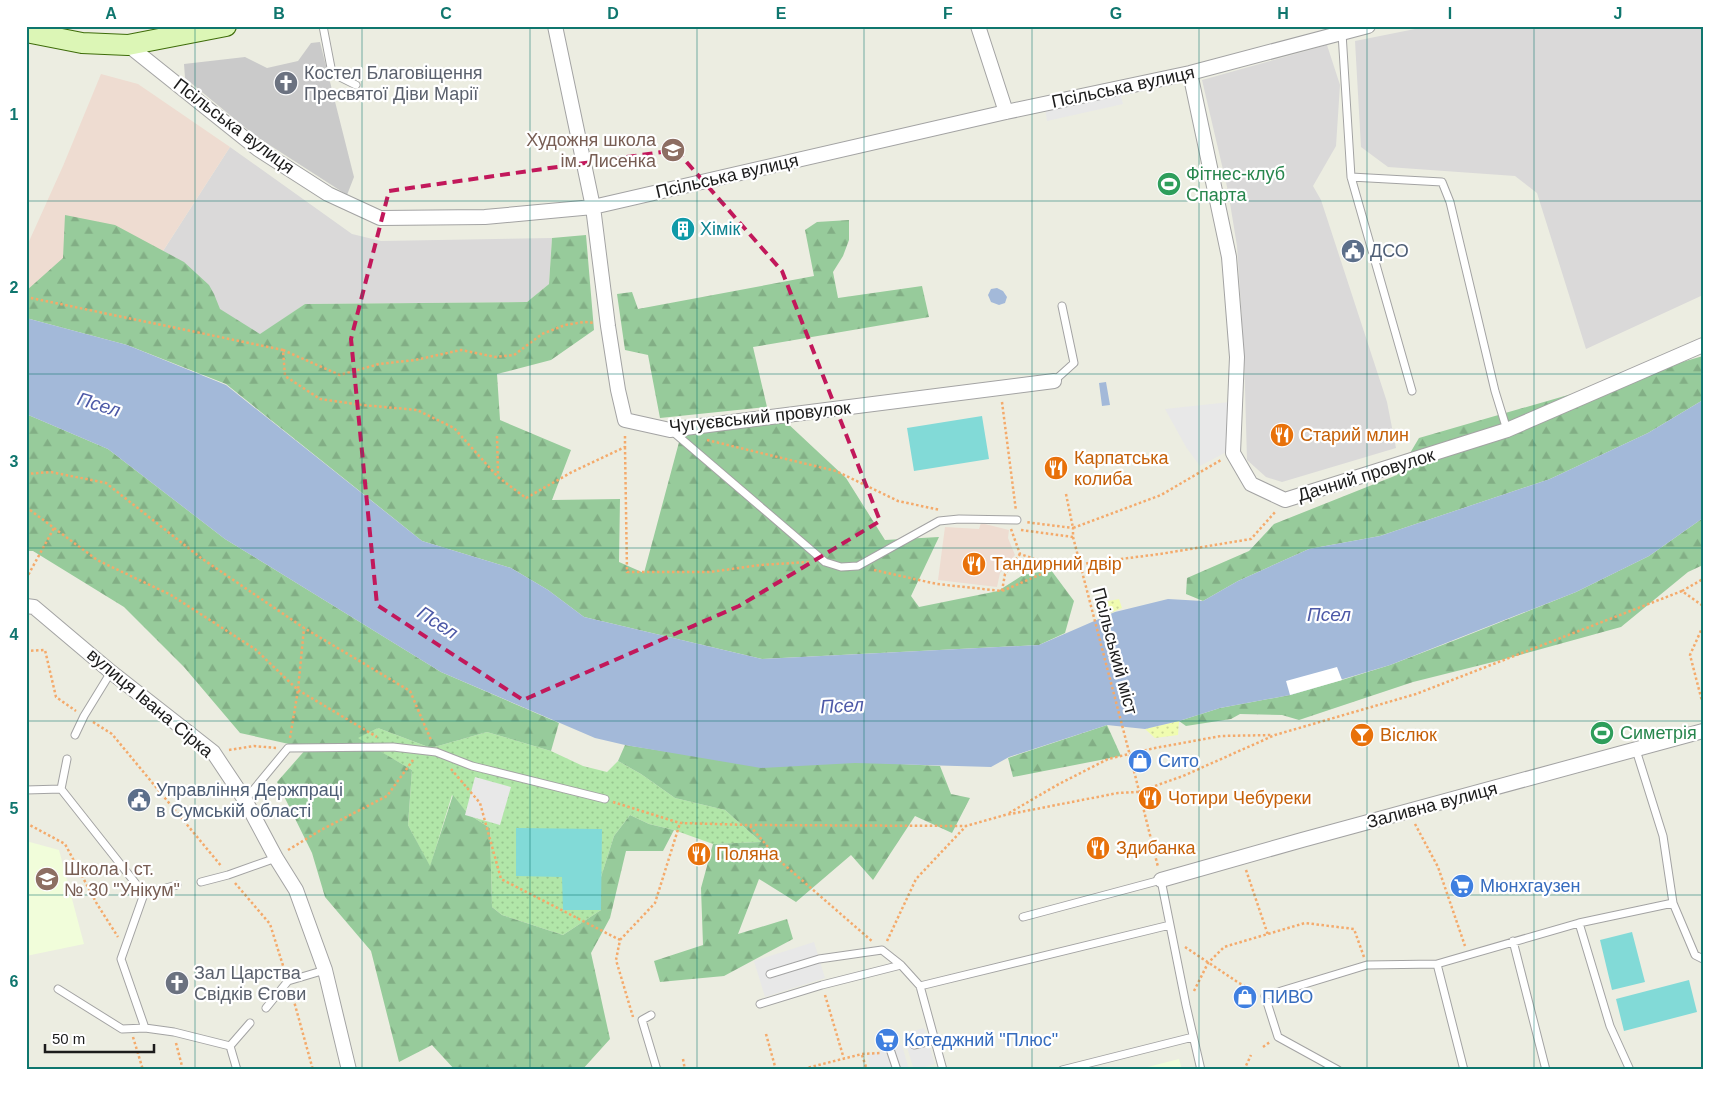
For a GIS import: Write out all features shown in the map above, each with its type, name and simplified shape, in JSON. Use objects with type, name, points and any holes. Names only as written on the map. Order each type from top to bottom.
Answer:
[{"type":"main road","points":[[26,32],[82,43],[128,45],[226,26]]},
{"type":"street","points":[[555,26],[593,207],[608,326],[618,390],[625,420]]},
{"type":"street","points":[[978,26],[1006,112]]},
{"type":"street","name":"Псільська вулиця","points":[[128,45],[258,149],[328,194],[380,218],[485,217],[593,207],[1006,112],[1190,73],[1368,26]]},
{"type":"street","points":[[1190,73],[1229,257],[1237,357],[1234,453]]},
{"type":"street","name":"Дачний провулок","points":[[1234,453],[1251,484],[1285,500],[1507,430],[1703,345]]},
{"type":"street","name":"Чугуєвський провулок","points":[[625,420],[670,430],[1054,381]]},
{"type":"street","name":"вулиця Івана Сірка","points":[[26,606],[34,607],[111,672],[213,752],[246,800],[276,858],[296,890],[324,970],[349,1070]]},
{"type":"street","name":"Заливна вулиця","points":[[1161,880],[1703,731]]},
{"type":"lane","points":[[323,26],[332,73],[356,86]]},
{"type":"lane","points":[[1342,33],[1351,177],[1412,391]]},
{"type":"lane","points":[[1351,177],[1442,182],[1450,202],[1494,391],[1507,430]]},
{"type":"lane","points":[[1054,381],[1074,363],[1062,306]]},
{"type":"lane","points":[[670,430],[825,562],[841,567],[858,566],[939,522],[959,519],[1017,520]]},
{"type":"lane","points":[[75,735],[84,716],[111,672]]},
{"type":"lane","points":[[246,800],[288,748],[393,747],[436,752],[472,766],[605,799]]},
{"type":"lane","points":[[1636,750],[1663,836],[1673,903],[1695,955],[1703,959]]},
{"type":"lane","points":[[67,759],[61,789],[144,894]]},
{"type":"lane","points":[[26,790],[61,789]]},
{"type":"lane","points":[[201,882],[228,875],[276,858]]},
{"type":"lane","points":[[1023,917],[1161,880],[1201,1070]]},
{"type":"lane","points":[[144,894],[177,886]]},
{"type":"lane","points":[[144,894],[121,959],[145,1028]]},
{"type":"lane","points":[[1338,1070],[1278,1037],[1265,996],[1367,966],[1438,964],[1579,923],[1673,903]]},
{"type":"lane","points":[[1579,923],[1610,1026],[1630,1070]]},
{"type":"lane","points":[[920,986],[1170,925]]},
{"type":"lane","points":[[1512,941],[1546,1070]]},
{"type":"lane","points":[[770,974],[819,959],[882,950],[901,965],[920,986],[943,1070]]},
{"type":"lane","points":[[1438,964],[1464,1070]]},
{"type":"lane","points":[[760,1004],[901,965]]},
{"type":"lane","points":[[266,1008],[288,982],[324,970]]},
{"type":"lane","points":[[58,989],[122,1029],[145,1028],[174,1032],[230,1046]]},
{"type":"lane","points":[[651,1015],[642,1020],[658,1070]]},
{"type":"lane","points":[[230,1046],[250,1023]]},
{"type":"lane","points":[[1062,1070],[1193,1038]]},
{"type":"lane","points":[[914,1045],[935,1040]]},
{"type":"lane","points":[[230,1046],[237,1070]]},
{"type":"lane","points":[[892,1052],[896,1070]]},
{"type":"path","points":[[26,297],[282,350],[340,375],[378,364],[415,360],[461,350],[495,357],[514,355],[542,334],[564,325],[584,322],[608,326]]},
{"type":"path","points":[[282,350],[285,376],[320,398],[362,405],[417,410],[454,428],[498,478],[526,498],[572,472],[625,447]]},
{"type":"path","points":[[1000,388],[1017,520],[1020,530],[1073,537]]},
{"type":"path","points":[[625,420],[626,572],[710,572],[760,565],[825,562]]},
{"type":"path","points":[[497,436],[498,478]]},
{"type":"path","points":[[704,439],[836,471],[898,501],[946,511]]},
{"type":"path","points":[[1017,520],[1073,528],[1161,495],[1234,453]]},
{"type":"path","points":[[26,474],[51,472],[106,483],[201,558],[304,628],[410,691],[436,752],[480,803],[501,879],[620,940]]},
{"type":"path","name":"Псільський міст","points":[[1066,494],[1073,537],[1161,880]]},
{"type":"path","points":[[858,566],[937,584],[1002,591],[1058,567],[1160,554],[1251,539],[1285,500]]},
{"type":"path","points":[[26,507],[97,560],[171,595],[255,649],[298,690],[393,747]]},
{"type":"path","points":[[1008,521],[1020,554]]},
{"type":"path","points":[[26,578],[54,528]]},
{"type":"path","points":[[1020,554],[1058,567]]},
{"type":"path","points":[[1002,591],[1005,574],[1020,554]]},
{"type":"path","points":[[605,799],[680,823],[966,826],[1005,815],[1118,793],[1138,792],[1183,776],[1275,735],[1416,694],[1682,591],[1703,580]]},
{"type":"path","points":[[1682,591],[1703,606]]},
{"type":"path","points":[[1703,626],[1690,655],[1703,705]]},
{"type":"path","points":[[213,752],[254,746],[288,748],[298,690],[304,628]]},
{"type":"path","points":[[26,651],[44,650],[56,697],[112,734],[270,924],[313,1070]]},
{"type":"path","points":[[1005,815],[1059,784],[1108,760],[1155,748],[1220,736],[1275,735]]},
{"type":"path","points":[[276,858],[321,830],[387,796],[420,750]]},
{"type":"path","points":[[1408,811],[1438,867],[1468,954]]},
{"type":"path","points":[[26,823],[65,844],[97,904],[125,948]]},
{"type":"path","points":[[620,970],[616,960],[620,940],[654,903],[680,823]]},
{"type":"path","points":[[749,825],[781,862],[882,950],[916,879],[966,826]]},
{"type":"path","points":[[1242,858],[1268,935]]},
{"type":"path","points":[[1186,1005],[1208,963],[1224,947],[1305,923],[1354,929],[1367,966]]},
{"type":"path","points":[[1172,938],[1239,983],[1265,996]]},
{"type":"path","points":[[822,986],[844,1059]]},
{"type":"path","points":[[131,1029],[142,1070]]},
{"type":"path","points":[[174,1032],[183,1070]]},
{"type":"path","points":[[766,1034],[776,1070]]},
{"type":"path","points":[[799,1070],[862,1054],[892,1052]]},
{"type":"path","points":[[862,1054],[867,1070]]},
{"type":"path","points":[[1244,1070],[1251,1055]]},
{"type":"path","points":[[683,1059],[685,1070]]},
{"type":"highlighted area","points":[[676,150],[782,271],[880,521],[739,606],[523,700],[377,605],[351,339],[389,191]]},
{"type":"shaded area","points":[[1430,26],[1703,26],[1703,295],[1586,349],[1537,193],[1515,176],[1388,167],[1361,147],[1355,41]]},
{"type":"shaded area","points":[[320,42],[354,177],[347,195],[254,135],[185,78],[184,64],[245,57],[267,68],[298,61],[311,43]]},
{"type":"shaded area","points":[[1327,45],[1340,85],[1336,146],[1313,186],[1321,200],[1387,402],[1396,448],[1282,482],[1266,477],[1247,460],[1244,353],[1237,246],[1228,191],[1202,80]]},
{"type":"shaded area","points":[[101,74],[138,84],[230,147],[154,265],[76,298],[26,290],[26,248],[63,166]]},
{"type":"shaded area","points":[[1120,92],[1123,104],[1047,121],[1045,108]]},
{"type":"shaded area","points":[[230,147],[352,234],[381,241],[552,238],[549,284],[527,302],[305,304],[260,335],[200,322],[154,265]]},
{"type":"shaded area","points":[[1230,402],[1230,450],[1200,466],[1186,447],[1165,409]]},
{"type":"shaded area","points":[[982,416],[989,459],[914,471],[907,428]]},
{"type":"shaded area","name":"Тандирний двір","points":[[981,523],[1009,530],[1008,538],[1015,555],[1000,573],[997,587],[938,580],[945,527],[979,529]]},
{"type":"shaded area","points":[[378,728],[431,748],[487,732],[551,751],[583,766],[607,772],[618,761],[641,774],[675,798],[725,810],[761,842],[713,844],[674,830],[649,824],[630,815],[614,836],[601,877],[601,829],[563,877],[563,909],[601,910],[563,935],[502,915],[492,907],[490,828],[468,814],[452,795],[430,867],[408,825],[412,770],[357,738]]},
{"type":"shaded area","points":[[475,777],[511,787],[500,825],[465,815]]},
{"type":"shaded area","points":[[516,828],[602,829],[601,910],[563,910],[562,877],[516,876]]},
{"type":"shaded area","name":"Школа І ст. № 30 \"Унікум\"","points":[[26,841],[59,850],[84,944],[26,956]]},
{"type":"shaded area","points":[[1632,932],[1645,982],[1612,990],[1600,940]]},
{"type":"shaded area","points":[[814,942],[825,978],[765,997],[754,961]]},
{"type":"shaded area","points":[[1689,980],[1697,1012],[1624,1031],[1616,999]]},
{"type":"shaded area","points":[[924,1028],[935,1064],[914,1070],[903,1034]]},
{"type":"shaded area","points":[[902,1045],[909,1070],[871,1070],[867,1055]]},
{"type":"shaded area","points":[[1179,1059],[1182,1070],[1136,1070]]},
{"type":"green space","points":[[65,215],[115,225],[184,262],[209,285],[220,309],[260,334],[305,304],[527,302],[549,284],[552,238],[586,235],[594,330],[551,360],[497,374],[500,420],[571,450],[552,500],[620,499],[619,562],[644,573],[682,431],[785,421],[846,478],[885,540],[939,537],[911,596],[919,607],[998,591],[1023,575],[1051,570],[1074,601],[1065,633],[1039,645],[762,659],[584,617],[548,590],[511,568],[422,541],[226,384],[127,345],[26,318],[26,291],[63,258]]},
{"type":"green space","points":[[849,220],[849,240],[843,256],[833,272],[838,298],[922,286],[929,317],[753,347],[767,407],[660,418],[648,355],[625,350],[617,294],[632,292],[638,309],[814,276],[805,230],[817,222]]},
{"type":"green space","points":[[1703,356],[1703,400],[1648,433],[1550,479],[1380,536],[1309,549],[1238,581],[1203,601],[1186,594],[1187,578],[1249,551],[1274,524],[1397,475],[1419,438]]},
{"type":"green space","points":[[26,414],[108,449],[225,539],[441,672],[559,723],[551,751],[487,732],[431,748],[378,728],[358,738],[412,770],[408,825],[430,866],[453,795],[468,814],[490,828],[492,907],[502,915],[563,935],[601,910],[601,877],[614,836],[630,815],[649,824],[674,830],[663,851],[626,851],[610,918],[591,953],[610,1039],[582,1070],[455,1070],[432,1045],[399,1062],[371,951],[325,897],[312,853],[277,782],[307,748],[240,733],[184,667],[124,607],[33,551],[26,551]]},
{"type":"green space","points":[[1703,518],[1703,565],[1688,572],[1621,627],[1413,682],[1299,720],[1282,715],[1240,714],[1231,719],[1186,726],[1179,721],[1220,708],[1290,695],[1342,680],[1390,665],[1458,639],[1576,592],[1649,556]]},
{"type":"green space","points":[[1107,725],[1121,756],[1013,777],[1008,758]]},
{"type":"green space","points":[[625,745],[670,752],[940,766],[951,794],[970,798],[952,833],[915,816],[873,880],[851,855],[796,902],[759,879],[738,934],[787,919],[793,939],[724,976],[660,982],[654,961],[703,945],[701,888],[713,844],[761,842],[725,810],[675,798],[641,774],[618,761]]},
{"type":"sand","points":[[1119,599],[1122,608],[1108,614],[1103,602]]},
{"type":"sand","points":[[1179,721],[1178,735],[1155,738],[1145,729]]},
{"type":"water","points":[[997,288],[1003,291],[1007,297],[1005,303],[999,305],[991,302],[988,295],[991,289]]},
{"type":"water","name":"Псел","points":[[26,318],[127,345],[226,385],[422,541],[511,568],[548,590],[584,617],[762,659],[1039,645],[1115,612],[1168,599],[1203,601],[1238,581],[1309,549],[1380,536],[1550,479],[1648,433],[1703,400],[1703,518],[1649,556],[1576,592],[1390,665],[1290,695],[1220,708],[1145,729],[1107,725],[1009,757],[991,767],[855,763],[761,768],[625,745],[595,738],[441,672],[225,539],[108,449],[26,414]]},
{"type":"water","points":[[1106,382],[1110,405],[1102,406],[1099,383]]},
{"type":"pier","points":[[1337,667],[1342,680],[1290,695],[1286,681]]},
{"type":"place","name":"Костел Благовіщення Пресвятої Діви Марії","points":[[286,83]]},
{"type":"place","name":"Художня школа ім. Лисенка","points":[[673,150]]},
{"type":"place","name":"Фітнес-клуб Спарта","points":[[1169,184]]},
{"type":"place","name":"Хімік","points":[[683,229]]},
{"type":"place","name":"ДСО","points":[[1353,251]]},
{"type":"place","name":"Старий млин","points":[[1282,435]]},
{"type":"place","name":"Карпатська колиба","points":[[1056,468]]},
{"type":"place","name":"Тандирний двір","points":[[974,564]]},
{"type":"place","name":"Симетрія","points":[[1602,733]]},
{"type":"place","name":"Віслюк","points":[[1362,735]]},
{"type":"place","name":"Сито","points":[[1140,761]]},
{"type":"place","name":"Чотири Чебуреки","points":[[1150,798]]},
{"type":"place","name":"Управління Держпраці в Сумській області","points":[[139,800]]},
{"type":"place","name":"Здибанка","points":[[1098,848]]},
{"type":"place","name":"Поляна","points":[[699,854]]},
{"type":"place","name":"Школа І ст. № 30 \"Унікум\"","points":[[47,879]]},
{"type":"place","name":"Мюнхгаузен","points":[[1462,886]]},
{"type":"place","name":"Зал Царства Свідків Єгови","points":[[177,983]]},
{"type":"place","name":"ПИВО","points":[[1245,997]]},
{"type":"place","name":"Котеджний \"Плюс\"","points":[[887,1040]]}]
